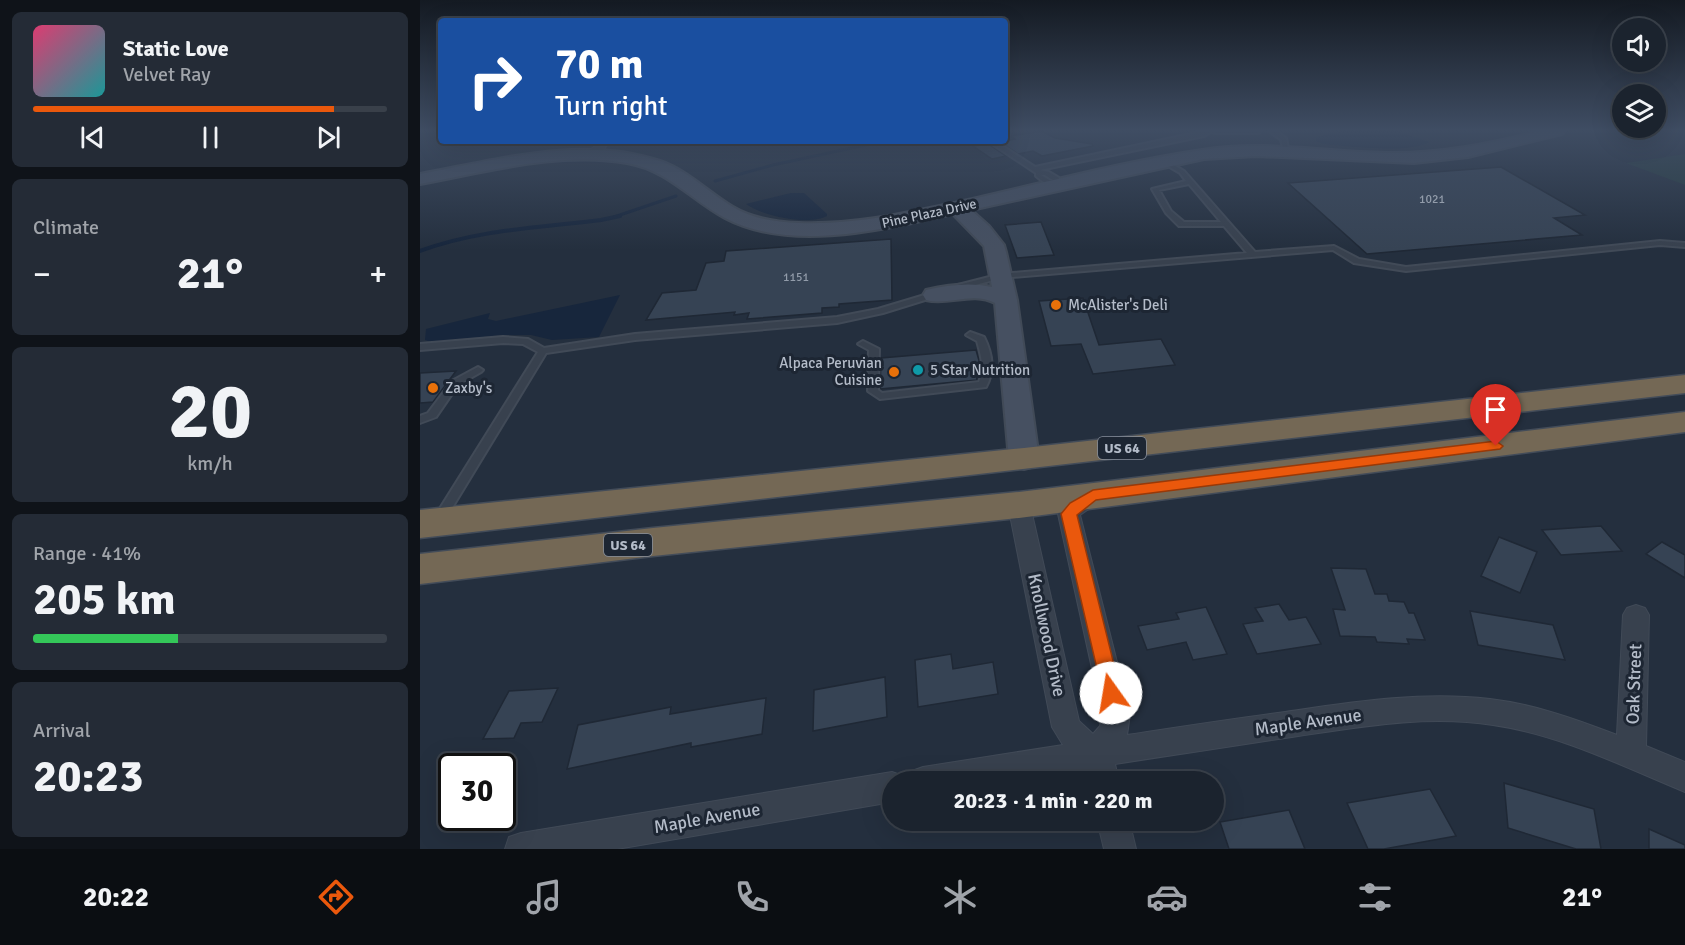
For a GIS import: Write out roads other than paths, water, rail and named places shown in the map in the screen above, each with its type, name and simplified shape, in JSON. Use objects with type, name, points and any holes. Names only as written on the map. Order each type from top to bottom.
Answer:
[{"type":"highway","name":"US 64","points":[[429,523],[1024,459],[1685,384]]},
{"type":"highway","points":[[1019,505],[1045,478],[1066,468],[1306,435],[1384,418]]},
{"type":"highway","name":"US 64","points":[[420,569],[1019,505],[1685,422]]},
{"type":"highway","points":[[603,548],[663,534],[786,514],[975,489],[1014,478],[1021,470],[1024,459]]},
{"type":"street","name":"Pine Plaza Drive","points":[[420,179],[470,171]]},
{"type":"street","name":"Pine Plaza Drive","points":[[669,171],[738,217],[774,227],[800,229],[860,227],[1123,171]]},
{"type":"street","points":[[957,208],[992,241],[1004,288],[1024,459]]},
{"type":"street","points":[[934,294],[979,291],[996,294],[1004,288]]},
{"type":"street","points":[[1093,496],[1075,507],[1069,514],[1116,714],[1114,731],[1097,752],[1101,771]]},
{"type":"street","name":"Knollwood Drive","points":[[1019,505],[1066,727],[1078,741],[1097,752]]},
{"type":"street","name":"Oak Street","points":[[1631,753],[1636,615]]},
{"type":"street","name":"Maple Avenue","points":[[987,771],[1097,752],[1410,708],[1493,712],[1540,723],[1631,753],[1685,777]]},
{"type":"street","name":"Maple Avenue","points":[[522,849],[882,789]]},
{"type":"street","points":[[1116,831],[1120,849]]},
{"type":"lane","points":[[1037,171],[1047,173],[1057,179],[1057,184]]},
{"type":"lane","points":[[1180,171],[1253,255]]},
{"type":"lane","points":[[1190,182],[1155,189],[1168,212],[1182,224],[1227,224]]},
{"type":"lane","points":[[1004,288],[1253,255],[1334,248],[1357,261],[1406,269],[1660,243],[1685,245]]},
{"type":"lane","points":[[420,347],[503,340],[525,341],[543,351],[634,337],[837,320],[880,311],[934,294]]},
{"type":"lane","points":[[863,344],[874,349],[873,391],[880,396],[983,385],[988,376],[984,348],[981,339],[970,334]]},
{"type":"lane","points":[[429,523],[543,351]]},
{"type":"lane","points":[[420,420],[432,415],[455,383],[478,369]]},
{"type":"water","points":[[791,193],[804,193],[827,216],[819,219],[798,220],[774,216],[746,204]]},
{"type":"water","points":[[620,295],[599,337],[552,340],[531,335],[503,335],[431,342],[425,340],[426,329],[490,313],[488,319],[496,321]]},
{"type":"waterway","points":[[715,181],[753,171]]},
{"type":"waterway","points":[[614,217],[676,196]]},
{"type":"waterway","points":[[420,251],[487,234],[620,216]]},
{"type":"place","name":"McAlister's Deli","points":[[1056,305]]},
{"type":"place","name":"5 Star Nutrition","points":[[918,370]]},
{"type":"place","name":"Alpaca Peruvian Cuisine","points":[[894,372]]},
{"type":"place","name":"Zaxby's","points":[[433,388]]}]
